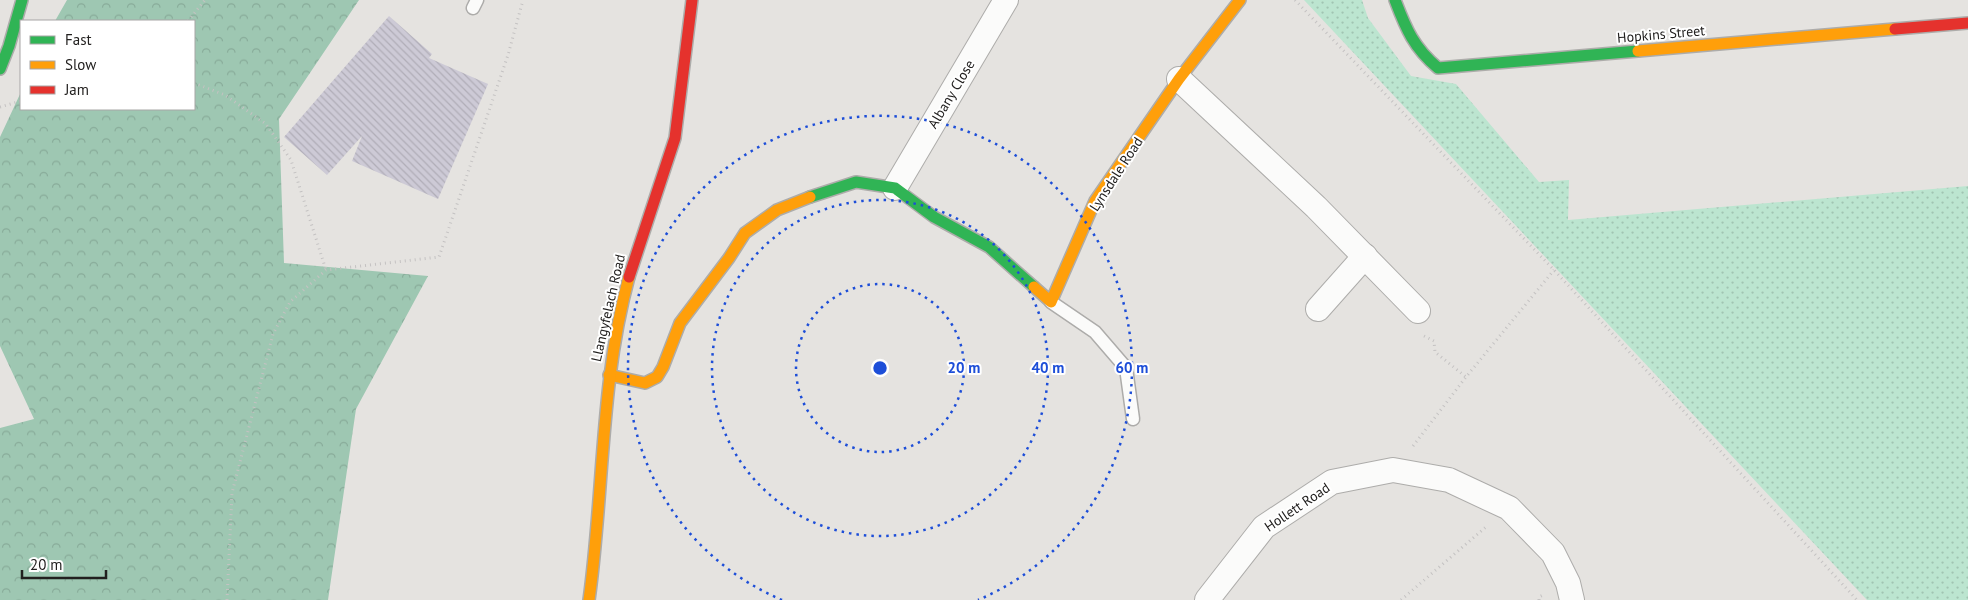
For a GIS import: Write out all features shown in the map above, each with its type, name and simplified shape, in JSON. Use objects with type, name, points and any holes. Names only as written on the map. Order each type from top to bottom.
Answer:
[{"type":"street","points":[[0,68],[9,46],[22,0]]},
{"type":"street","name":"Llangyfelach Road","points":[[589,600],[595,556],[609,375],[628,279],[675,138],[692,0]]},
{"type":"street","name":"Albany Close","points":[[895,188],[1006,0]]},
{"type":"street","name":"Lynsdale Road","points":[[1051,302],[1095,201],[1179,79],[1240,0]]},
{"type":"street","name":"Hopkins Street","points":[[1396,0],[1410,39],[1422,56],[1438,68],[1968,23]]},
{"type":"street","points":[[1179,79],[1316,207],[1418,311]]},
{"type":"street","points":[[609,375],[645,382],[657,377],[663,367],[680,323],[729,258],[745,233],[777,210],[856,182],[895,188],[934,217],[988,247],[1051,302]]},
{"type":"street","points":[[1318,309],[1365,256]]},
{"type":"street","name":"Hollett Road","points":[[1207,600],[1264,527],[1332,482],[1393,470],[1450,480],[1509,508],[1553,553],[1568,583],[1572,600]]},
{"type":"lane","points":[[1051,302],[1095,332],[1126,368],[1133,419]]},
{"type":"path","points":[[189,20],[205,0]]},
{"type":"path","points":[[227,600],[232,493],[274,334],[290,302],[326,270],[439,257],[508,55],[523,0]]},
{"type":"path","points":[[1296,0],[1554,270],[1857,600]]},
{"type":"path","points":[[195,84],[224,95],[266,124],[291,160],[326,270]]},
{"type":"path","points":[[0,107],[20,101]]},
{"type":"path","points":[[1427,430],[1466,377],[1554,270]]},
{"type":"path","points":[[1418,311],[1416,333],[1434,341],[1436,352],[1466,377]]},
{"type":"path","points":[[1401,600],[1509,508]]},
{"type":"green space","points":[[67,0],[359,0],[279,119],[284,263],[428,276],[356,409],[328,600],[0,600],[0,428],[34,419],[0,346],[0,137],[20,94],[20,110],[195,110],[195,20],[56,20]]},
{"type":"green space","points":[[1304,0],[1362,0],[1368,18],[1411,76],[1456,84],[1539,182],[1569,180],[1568,220],[1968,186],[1968,600],[1867,600]]},
{"type":"building","points":[[389,16],[432,54],[429,58],[488,84],[438,199],[352,161],[362,136],[327,175],[284,137]]},
{"type":"traffic: fast","points":[[0,69],[9,46],[22,0]]},
{"type":"traffic: fast","points":[[1395,0],[1403,20],[1417,45],[1438,68],[1638,51]]},
{"type":"traffic: fast","points":[[810,197],[856,182],[895,188],[934,217],[989,247],[1034,287]]},
{"type":"traffic: slow","points":[[1034,287],[1051,302],[1095,201],[1179,79],[1240,0]]},
{"type":"traffic: slow","points":[[1638,51],[1895,29]]},
{"type":"traffic: slow","points":[[609,375],[645,383],[657,377],[663,367],[680,323],[729,258],[745,233],[777,210],[810,197]]},
{"type":"traffic: slow","points":[[589,600],[608,397],[613,357],[629,277]]},
{"type":"traffic: jam","points":[[629,277],[675,138],[692,0]]},
{"type":"traffic: jam","points":[[1895,29],[1968,23]]}]
